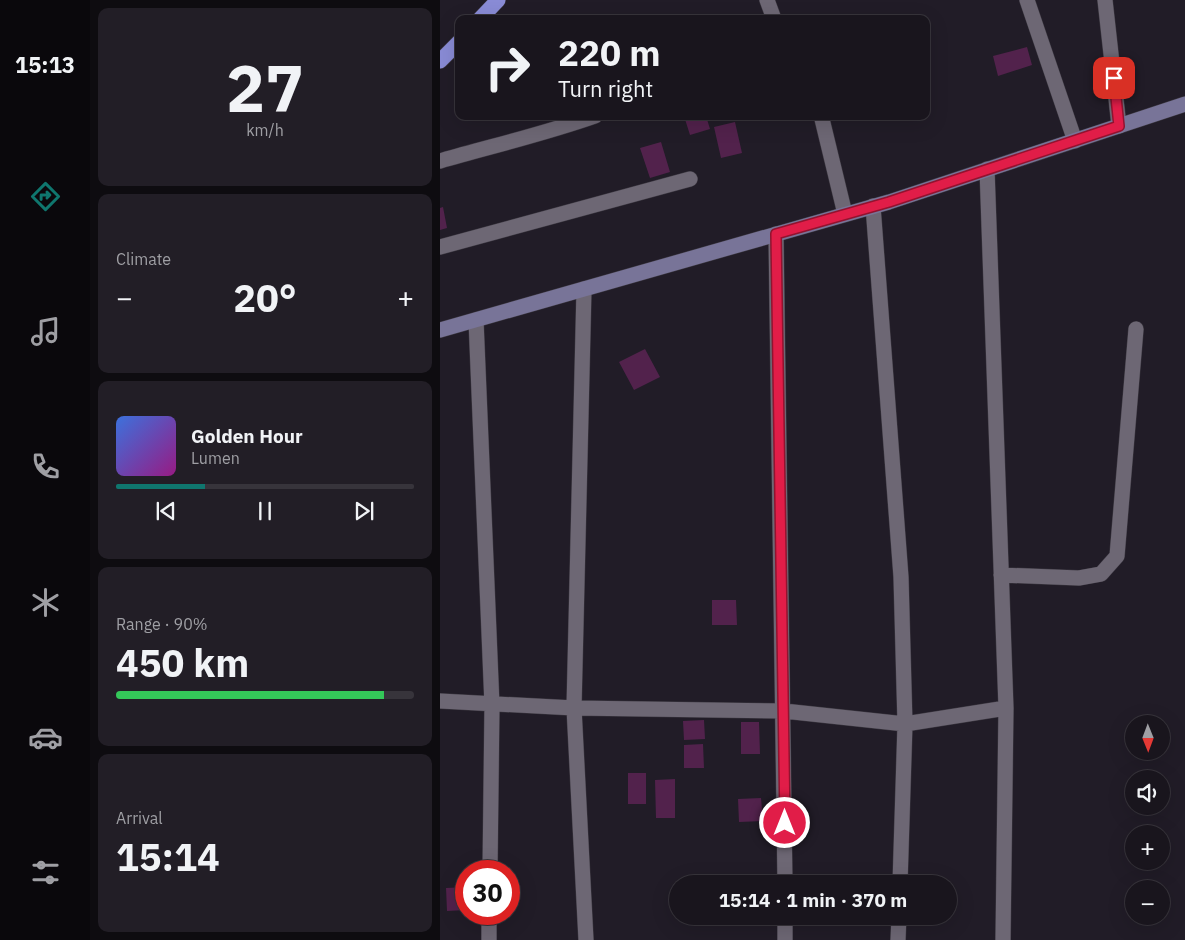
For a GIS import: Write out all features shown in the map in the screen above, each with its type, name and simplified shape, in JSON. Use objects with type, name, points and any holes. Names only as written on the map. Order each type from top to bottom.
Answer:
[{"type":"highway","points":[[484,15],[498,0]]},
{"type":"highway","points":[[440,61],[455,46]]},
{"type":"main road","points":[[440,330],[873,206],[1185,104]]},
{"type":"street","points":[[767,0],[773,15]]},
{"type":"street","points":[[1026,0],[1075,141]]},
{"type":"street","points":[[1105,0],[1119,126]]},
{"type":"street","points":[[440,161],[583,120]]},
{"type":"street","points":[[822,120],[845,214]]},
{"type":"street","points":[[987,169],[1006,708],[1003,940]]},
{"type":"street","points":[[440,247],[690,179]]},
{"type":"street","points":[[873,206],[901,577],[906,724],[900,875]]},
{"type":"street","points":[[776,234],[785,875]]},
{"type":"street","points":[[584,289],[574,708],[586,940]]},
{"type":"street","points":[[476,320],[492,705],[490,860]]},
{"type":"street","points":[[1001,575],[1079,578],[1101,574],[1117,556],[1136,329]]},
{"type":"street","points":[[440,701],[574,708],[784,712],[906,724],[1006,708]]},
{"type":"street","points":[[489,925],[489,940]]},
{"type":"street","points":[[785,925],[785,940]]},
{"type":"street","points":[[898,940],[899,925]]},
{"type":"building","points":[[1027,47],[1032,65],[998,76],[993,56]]},
{"type":"building","points":[[685,120],[707,120],[710,129],[690,135]]},
{"type":"building","points":[[735,122],[742,153],[721,158],[714,127]]},
{"type":"building","points":[[661,142],[670,172],[650,178],[640,148]]},
{"type":"building","points":[[443,207],[447,228],[440,230],[440,208]]},
{"type":"building","points":[[645,349],[660,377],[634,390],[619,362]]},
{"type":"building","points":[[712,600],[736,600],[737,625],[712,625]]},
{"type":"building","points":[[704,720],[705,739],[684,740],[683,721]]},
{"type":"building","points":[[741,722],[759,722],[760,754],[741,754]]},
{"type":"building","points":[[703,744],[704,768],[684,768],[684,745]]},
{"type":"building","points":[[628,773],[646,773],[646,804],[628,804]]},
{"type":"building","points":[[675,779],[675,818],[656,818],[655,780]]},
{"type":"building","points":[[761,798],[763,821],[739,822],[738,799]]},
{"type":"building","points":[[446,888],[455,888],[455,911],[447,911]]},
{"type":"route","points":[[785,823],[776,234],[889,202],[1119,126],[1114,78]]}]
